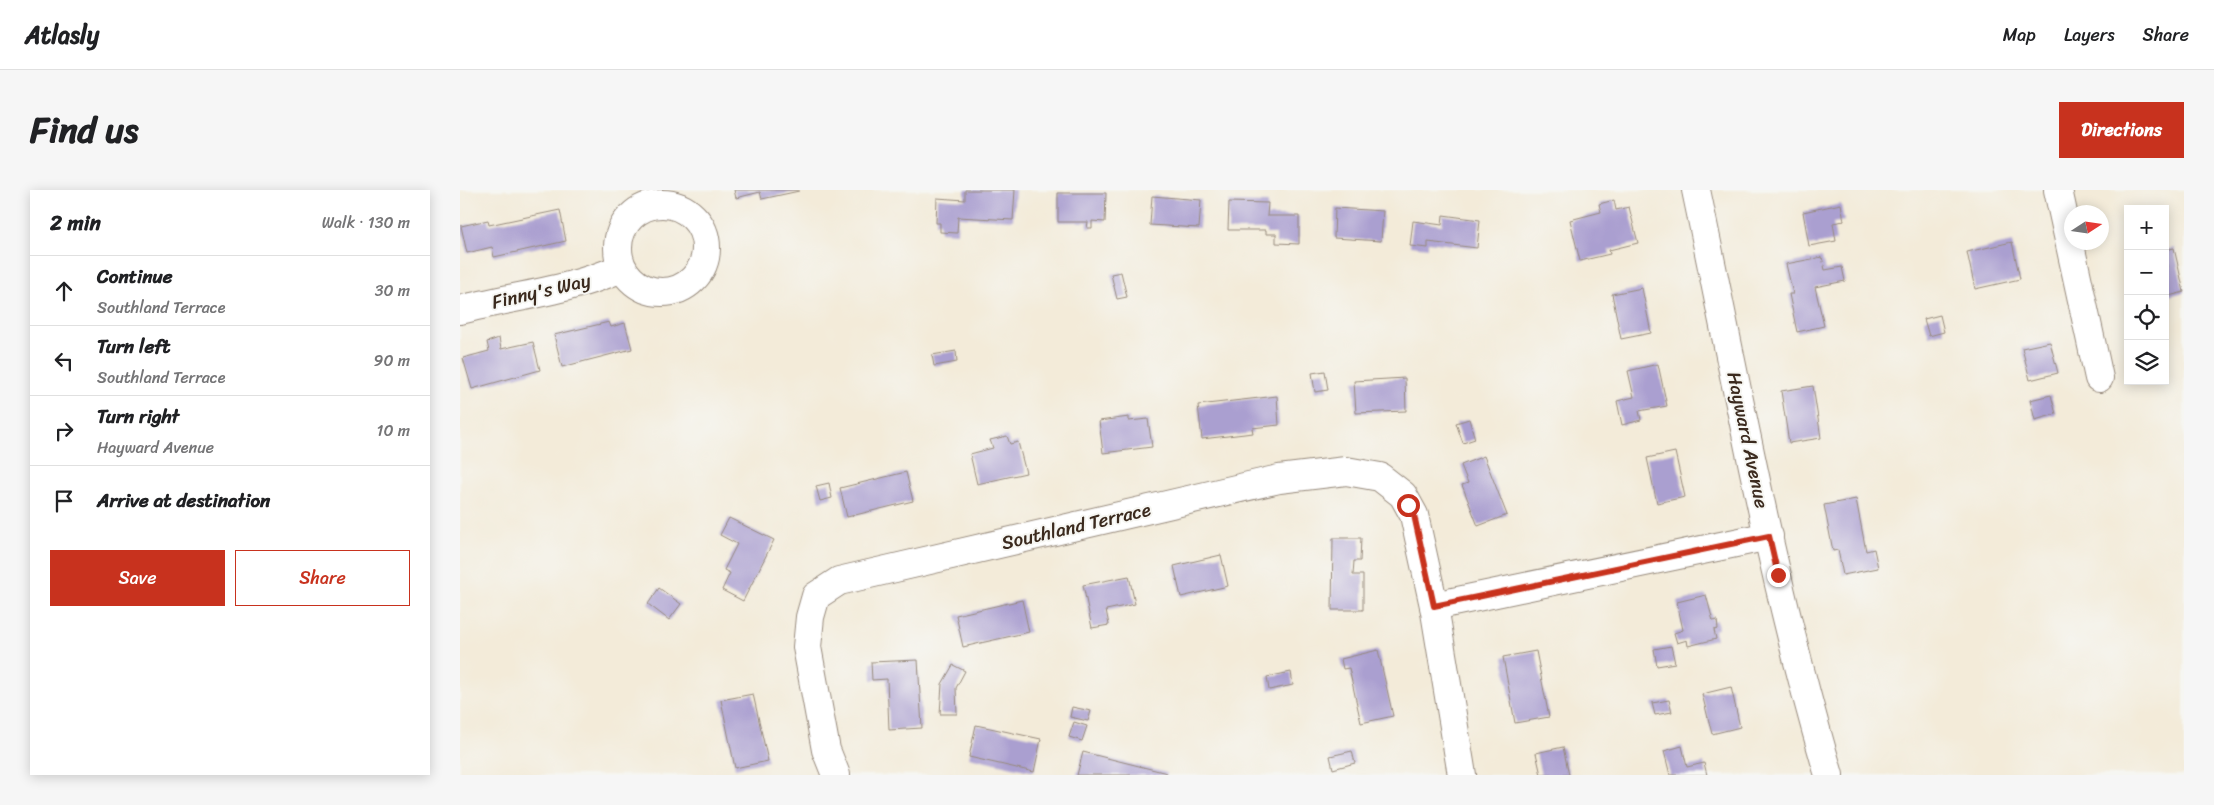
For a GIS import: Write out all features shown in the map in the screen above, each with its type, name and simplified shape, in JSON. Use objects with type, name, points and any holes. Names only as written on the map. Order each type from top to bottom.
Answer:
[{"type":"street","name":"Hayward Avenue","points":[[1696,190],[1769,536],[1809,710],[1829,775]]},
{"type":"street","points":[[2058,190],[2099,378]]},
{"type":"street","name":"Finny's Way","points":[[460,310],[578,284],[622,268]]},
{"type":"street","name":"Southland Terrace","points":[[836,775],[826,750],[807,647],[810,617],[816,596],[839,581],[1279,479],[1346,471],[1380,477],[1403,495],[1414,515],[1434,606],[1462,775]]},
{"type":"street","points":[[1434,606],[1769,536]]},
{"type":"building","points":[[734,190],[799,191],[762,199],[760,192],[736,198]]},
{"type":"building","points":[[965,190],[1015,190],[1013,220],[958,217],[957,233],[940,232],[940,223],[936,223],[937,198],[965,200]]},
{"type":"building","points":[[1058,193],[1106,193],[1105,222],[1092,221],[1092,228],[1087,228],[1088,222],[1058,222]]},
{"type":"building","points":[[1152,196],[1201,200],[1199,228],[1150,225]]},
{"type":"building","points":[[1614,200],[1616,210],[1629,207],[1638,243],[1609,250],[1610,254],[1580,261],[1570,220],[1601,212],[1599,204]]},
{"type":"building","points":[[1229,202],[1268,203],[1267,216],[1299,216],[1299,244],[1276,243],[1276,234],[1266,234],[1266,230],[1228,230]]},
{"type":"building","points":[[1841,204],[1844,221],[1833,223],[1836,241],[1809,246],[1803,212]]},
{"type":"building","points":[[1335,208],[1383,211],[1381,241],[1334,238]]},
{"type":"building","points":[[560,210],[566,241],[494,257],[492,247],[467,253],[461,226],[488,220],[489,225]]},
{"type":"building","points":[[1443,215],[1480,220],[1477,248],[1428,242],[1428,248],[1410,246],[1413,221],[1442,225]]},
{"type":"building","points":[[2012,242],[2020,279],[1975,289],[1967,252]]},
{"type":"building","points":[[2174,248],[2184,292],[2169,296],[2169,250]]},
{"type":"building","points":[[1822,257],[1825,270],[1842,267],[1845,281],[1815,287],[1824,326],[1797,332],[1789,294],[1793,294],[1786,264]]},
{"type":"building","points":[[1121,272],[1127,297],[1117,299],[1111,274]]},
{"type":"building","points":[[1642,288],[1651,333],[1621,339],[1612,294]]},
{"type":"building","points":[[1940,315],[1944,332],[1929,336],[1924,319]]},
{"type":"building","points":[[609,322],[611,327],[625,323],[632,349],[562,367],[554,335]]},
{"type":"building","points":[[499,338],[501,349],[533,342],[540,370],[472,389],[463,358],[489,351],[487,342]]},
{"type":"building","points":[[2050,342],[2058,373],[2030,380],[2022,348]]},
{"type":"building","points":[[956,351],[957,362],[934,366],[932,355]]},
{"type":"building","points":[[1658,364],[1667,406],[1639,411],[1641,420],[1622,425],[1617,401],[1634,397],[1628,371]]},
{"type":"building","points":[[1325,371],[1328,390],[1315,392],[1312,373]]},
{"type":"building","points":[[1405,378],[1406,411],[1356,413],[1354,381]]},
{"type":"building","points":[[1813,386],[1821,438],[1789,443],[1781,391]]},
{"type":"building","points":[[2051,395],[2056,414],[2035,420],[2030,400]]},
{"type":"building","points":[[1277,396],[1279,425],[1252,428],[1253,433],[1202,439],[1198,405]]},
{"type":"building","points":[[1129,417],[1129,421],[1148,419],[1152,447],[1103,453],[1099,421]]},
{"type":"building","points":[[1469,419],[1475,439],[1463,443],[1456,423]]},
{"type":"building","points":[[1007,436],[1010,444],[1018,442],[1026,473],[977,484],[970,454],[993,448],[990,440]]},
{"type":"building","points":[[1675,452],[1685,497],[1657,503],[1647,458]]},
{"type":"building","points":[[1484,456],[1507,515],[1478,526],[1462,485],[1468,483],[1461,465]]},
{"type":"building","points":[[906,472],[913,501],[847,517],[840,488]]},
{"type":"building","points":[[829,483],[832,498],[820,501],[816,486]]},
{"type":"building","points":[[1856,499],[1866,551],[1874,549],[1878,568],[1843,575],[1838,550],[1833,551],[1824,505]]},
{"type":"building","points":[[729,518],[774,540],[743,601],[722,590],[730,573],[724,570],[737,544],[720,535]]},
{"type":"building","points":[[1333,538],[1361,538],[1360,561],[1354,561],[1353,575],[1363,575],[1363,610],[1332,610]]},
{"type":"building","points":[[1221,555],[1228,586],[1181,597],[1174,566]]},
{"type":"building","points":[[1129,576],[1135,604],[1106,610],[1109,625],[1092,628],[1083,585]]},
{"type":"building","points":[[659,588],[681,604],[669,620],[648,604]]},
{"type":"building","points":[[1706,595],[1713,621],[1717,620],[1718,629],[1714,630],[1716,639],[1688,646],[1687,640],[1677,643],[1674,633],[1683,630],[1677,602]]},
{"type":"building","points":[[1022,600],[1029,632],[963,647],[956,615]]},
{"type":"building","points":[[1671,646],[1675,663],[1657,666],[1654,649]]},
{"type":"building","points":[[1378,650],[1393,716],[1361,723],[1349,668],[1343,669],[1341,659]]},
{"type":"building","points":[[1536,651],[1549,717],[1515,723],[1503,657]]},
{"type":"building","points":[[918,660],[922,728],[889,730],[887,679],[872,680],[871,662]]},
{"type":"building","points":[[953,665],[965,671],[956,688],[957,714],[940,714],[942,684]]},
{"type":"building","points":[[1291,672],[1293,685],[1269,690],[1267,677]]},
{"type":"building","points":[[1731,687],[1740,727],[1712,734],[1702,694]]},
{"type":"building","points":[[753,694],[768,761],[735,768],[721,700]]},
{"type":"building","points":[[1669,700],[1672,712],[1655,715],[1652,703]]},
{"type":"building","points":[[1072,707],[1091,711],[1088,721],[1070,717]]},
{"type":"building","points":[[1074,722],[1087,726],[1082,741],[1069,737]]},
{"type":"building","points":[[976,725],[1041,739],[1034,772],[969,757]]},
{"type":"building","points":[[1682,746],[1687,767],[1704,763],[1707,775],[1670,775],[1664,751]]},
{"type":"building","points":[[1563,747],[1569,775],[1541,775],[1536,753]]},
{"type":"building","points":[[1352,751],[1355,763],[1333,769],[1330,756]]},
{"type":"building","points":[[1083,752],[1167,773],[1167,775],[1077,775]]},
{"type":"route","points":[[1408,505],[1414,515],[1434,606],[1769,536],[1778,575]]}]
